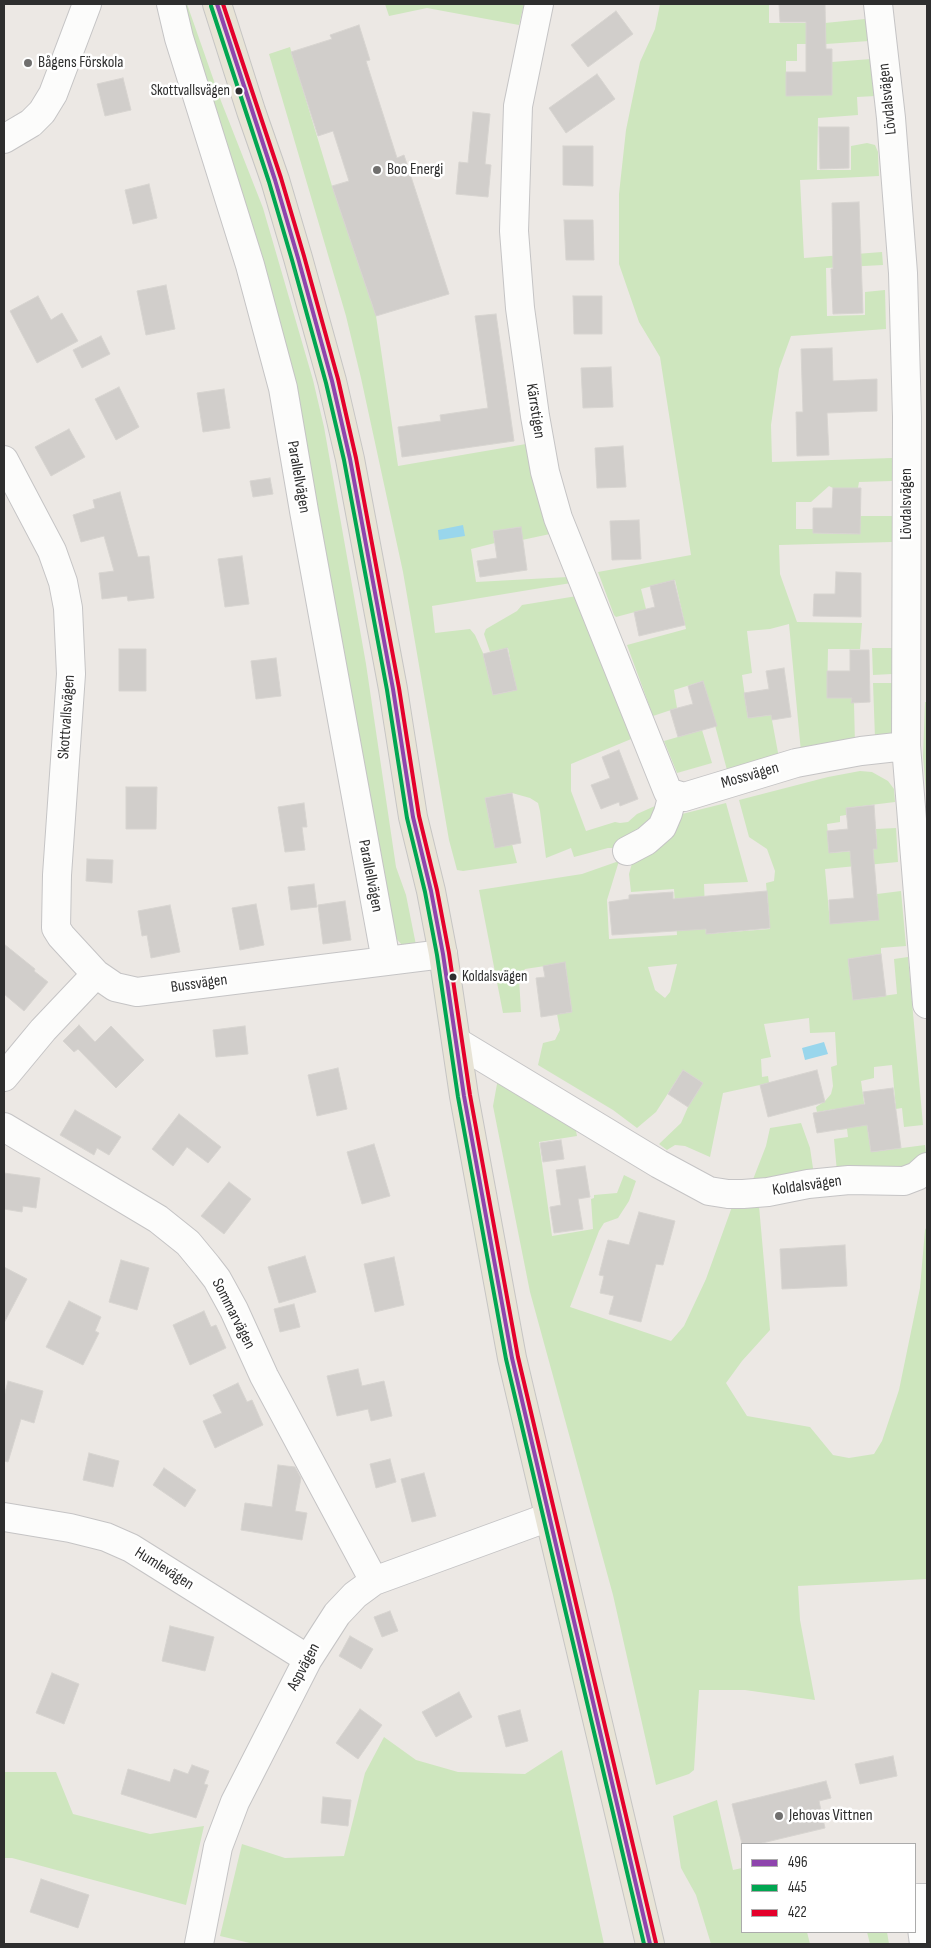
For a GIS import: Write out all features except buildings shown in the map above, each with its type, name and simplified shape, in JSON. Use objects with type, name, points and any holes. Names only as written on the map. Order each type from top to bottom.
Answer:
[{"type":"main road","points":[[217,4],[275,180],[332,380],[365,533],[393,689],[413,817],[431,891],[443,954],[464,1096],[512,1358],[650,1944]]},
{"type":"street","points":[[4,139],[31,123],[42,112],[53,94],[86,4]]},
{"type":"street","name":"Parallellvägen","points":[[171,4],[179,38],[270,333],[283,388],[386,960]]},
{"type":"street","name":"Kärrstigen","points":[[539,4],[518,106],[514,231],[520,308],[535,416],[545,472],[558,518],[668,792],[673,794]]},
{"type":"street","name":"Lövdalsvägen","points":[[878,4],[892,131],[903,273],[908,417],[906,746],[927,1004]]},
{"type":"street","name":"Skottvallsvägen","points":[[5,465],[52,551],[63,582],[68,608],[70,674],[57,875],[56,928],[96,974]]},
{"type":"street","name":"Mossvägen","points":[[673,794],[684,797],[796,763],[861,751],[906,746]]},
{"type":"street","points":[[627,852],[646,841],[662,827],[673,794]]},
{"type":"street","name":"Bussvägen","points":[[96,974],[115,988],[137,992],[443,954]]},
{"type":"street","points":[[4,1077],[43,1030],[96,974]]},
{"type":"street","name":"Koldalsvägen","points":[[457,1042],[659,1164],[709,1191],[743,1194],[849,1180],[904,1181],[917,1176],[926,1168]]},
{"type":"street","name":"Sommarvägen","points":[[4,1128],[158,1219],[188,1243],[217,1279],[234,1310],[264,1376],[374,1581]]},
{"type":"street","name":"Humlevägen","points":[[4,1517],[70,1528],[106,1537],[131,1548],[308,1658]]},
{"type":"street","name":"Aspvägen","points":[[199,1944],[218,1847],[235,1802],[308,1658],[337,1614],[355,1595],[374,1581],[548,1517]]},
{"type":"street","points":[[924,1944],[918,1898],[927,1898]]},
{"type":"green space","points":[[178,4],[187,4],[221,101],[263,208],[313,380],[324,427],[366,664],[396,867],[406,895],[416,945],[403,946],[391,933],[357,745]]},
{"type":"green space","points":[[385,4],[524,4],[519,25],[427,8],[389,16]]},
{"type":"green space","points":[[660,4],[769,4],[769,23],[825,23],[865,19],[869,41],[797,44],[797,61],[786,61],[786,95],[831,95],[832,62],[871,59],[876,96],[857,97],[858,115],[818,118],[817,170],[851,170],[851,146],[867,143],[875,145],[878,152],[879,176],[800,180],[804,258],[882,252],[883,265],[826,268],[827,316],[865,315],[865,292],[885,290],[886,329],[791,336],[779,369],[771,425],[772,462],[892,458],[892,481],[859,482],[858,488],[833,488],[829,486],[811,502],[796,502],[796,529],[813,529],[813,533],[860,534],[860,516],[892,516],[892,542],[779,545],[780,574],[797,622],[862,623],[860,649],[828,649],[827,698],[852,698],[854,703],[855,745],[801,752],[789,624],[770,629],[747,631],[752,673],[742,675],[748,718],[771,715],[779,758],[727,770],[703,681],[674,690],[677,708],[653,716],[627,645],[686,629],[675,580],[641,589],[646,609],[616,617],[598,572],[691,555],[660,357],[639,322],[619,264],[619,194],[626,130],[640,62],[655,29]]},
{"type":"green space","points":[[290,47],[332,186],[376,316],[398,466],[526,444],[550,534],[522,540],[520,527],[493,531],[495,543],[471,549],[476,582],[568,577],[571,583],[432,606],[435,633],[470,629],[475,635],[483,653],[493,695],[516,690],[508,648],[490,652],[484,634],[486,629],[517,611],[522,605],[577,596],[636,737],[571,764],[571,791],[586,831],[615,822],[628,822],[637,814],[664,802],[664,811],[618,848],[608,848],[574,857],[571,848],[546,858],[538,803],[530,798],[512,793],[485,798],[495,847],[512,844],[517,863],[463,871],[457,870],[449,840],[403,572],[361,378],[346,316],[269,54]]},
{"type":"green space","points":[[872,648],[892,648],[892,674],[873,675]]},
{"type":"green space","points":[[873,683],[892,683],[893,736],[875,738]]},
{"type":"green space","points":[[925,702],[927,702],[927,803],[923,756]]},
{"type":"green space","points":[[702,730],[712,763],[677,773],[664,741]]},
{"type":"green space","points":[[860,771],[872,772],[888,781],[894,789],[895,802],[846,808],[846,815],[840,816],[840,822],[827,824],[830,853],[877,849],[876,829],[896,828],[898,862],[825,869],[830,923],[878,920],[877,894],[901,891],[906,946],[881,948],[881,954],[848,959],[853,1000],[897,994],[894,959],[908,957],[923,1125],[904,1127],[902,1108],[896,1109],[892,1065],[874,1067],[874,1078],[861,1081],[871,1152],[925,1145],[926,1155],[917,1166],[837,1172],[834,1139],[848,1137],[847,1129],[839,1130],[835,1109],[817,1112],[816,1107],[831,1094],[833,1086],[831,1067],[837,1065],[835,1032],[810,1033],[809,1018],[764,1024],[771,1057],[761,1059],[762,1077],[768,1076],[769,1083],[723,1093],[710,1157],[685,1146],[675,1145],[667,1150],[659,1144],[681,1123],[688,1107],[703,1083],[683,1070],[656,1112],[637,1128],[613,1110],[538,1065],[543,1043],[555,1040],[560,1030],[557,1014],[572,1012],[565,963],[525,969],[519,978],[521,1012],[503,1013],[479,890],[582,874],[619,861],[607,900],[609,939],[677,935],[674,889],[631,892],[629,874],[634,856],[682,814],[726,803],[748,882],[704,884],[706,934],[770,929],[766,883],[774,881],[775,871],[767,849],[749,837],[739,800],[828,777]],"holes":[[[677,964],[670,992],[665,998],[655,990],[648,967]]]},
{"type":"green space","points":[[499,1073],[574,1121],[577,1136],[539,1142],[552,1236],[593,1229],[591,1199],[594,1198],[594,1195],[617,1193],[624,1175],[636,1181],[629,1201],[618,1218],[604,1223],[599,1231],[570,1307],[671,1341],[684,1326],[706,1279],[733,1204],[759,1206],[770,1330],[742,1361],[726,1383],[747,1416],[810,1427],[833,1455],[849,1458],[874,1454],[882,1441],[899,1390],[920,1288],[925,1230],[927,1226],[927,1579],[798,1586],[800,1620],[815,1700],[745,1690],[699,1690],[694,1770],[689,1774],[656,1785],[613,1595],[530,1292],[493,1106]]},
{"type":"green space","points":[[801,1123],[810,1148],[814,1175],[752,1182],[766,1146],[770,1128]]},
{"type":"green space","points":[[384,1737],[416,1760],[458,1772],[525,1774],[562,1750],[604,1944],[254,1944],[220,1936],[242,1844],[285,1858],[344,1856],[365,1773]]},
{"type":"green space","points":[[4,1772],[56,1772],[73,1814],[150,1834],[204,1826],[186,1905],[12,1858],[4,1858]]},
{"type":"green space","points":[[717,1800],[733,1870],[741,1868],[741,1933],[807,1933],[810,1944],[711,1944],[696,1895],[681,1868],[673,1816]]},
{"type":"green space","points":[[867,1933],[887,1933],[889,1944],[870,1944]]},
{"type":"water","points":[[463,525],[465,536],[439,540],[438,530]]},
{"type":"water","points":[[824,1042],[828,1054],[805,1060],[802,1048]]},
{"type":"transit line","name":"496","points":[[217,4],[275,180],[298,258],[332,381],[350,459],[393,689],[413,817],[431,891],[443,954],[464,1096],[512,1358],[650,1944]]},
{"type":"transit line","name":"422","points":[[223,4],[281,178],[304,256],[338,379],[356,458],[399,688],[419,816],[437,890],[449,953],[470,1095],[518,1357],[656,1943]]},
{"type":"transit line","name":"445","points":[[211,6],[269,182],[292,260],[326,383],[344,460],[387,690],[407,818],[425,892],[437,955],[458,1097],[506,1359],[644,1944]]},
{"type":"place","name":"Bågens Förskola","points":[[28,63]]},
{"type":"place","name":"Skottvallsvägen","points":[[239,91]]},
{"type":"place","name":"Boo Energi","points":[[377,170]]},
{"type":"place","name":"Koldalsvägen","points":[[453,977]]},
{"type":"place","name":"Jehovas Vittnen","points":[[779,1816]]}]
